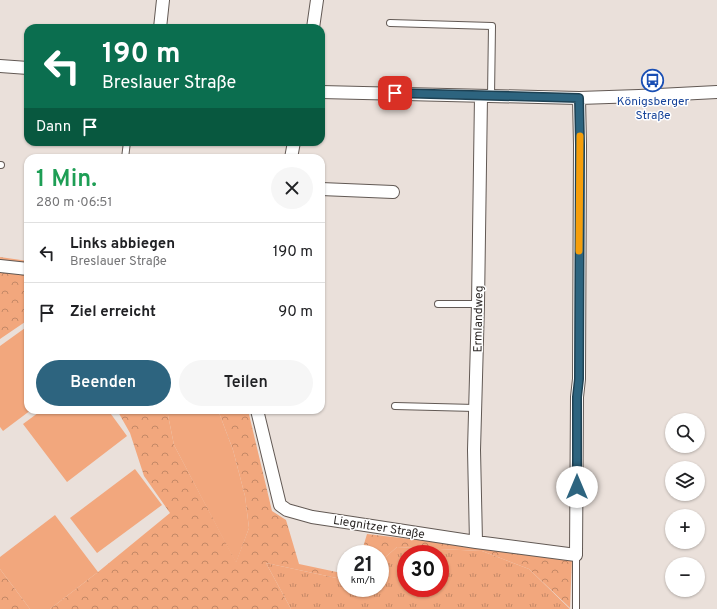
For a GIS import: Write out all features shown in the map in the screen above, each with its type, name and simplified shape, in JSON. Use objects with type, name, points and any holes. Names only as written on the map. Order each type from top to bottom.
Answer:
[{"type":"street","points":[[160,24],[163,0]]},
{"type":"street","points":[[314,24],[317,0]]},
{"type":"street","points":[[0,66],[24,68]]},
{"type":"street","points":[[325,92],[579,98],[717,92]]},
{"type":"street","name":"Ermlandweg","points":[[476,542],[474,450],[486,96]]},
{"type":"street","points":[[576,555],[577,397],[579,379],[579,98]]},
{"type":"street","points":[[325,188],[393,192]]},
{"type":"street","points":[[0,266],[24,269]]},
{"type":"street","name":"Liegnitzer Straße","points":[[258,414],[280,505],[287,510],[344,522],[476,542],[576,555]]},
{"type":"lane","points":[[390,24],[492,26],[486,96]]},
{"type":"lane","points":[[438,304],[478,304]]},
{"type":"lane","points":[[395,406],[475,408]]},
{"type":"lane","points":[[576,555],[576,609]]},
{"type":"green space","points":[[0,257],[24,260],[24,323],[0,339]]},
{"type":"green space","points":[[24,329],[24,414],[26,414],[3,431],[0,427],[0,346]]},
{"type":"green space","points":[[37,414],[111,414],[127,436],[67,482],[23,424]]},
{"type":"green space","points":[[119,414],[168,414],[174,445],[236,562],[249,528],[245,496],[233,450],[220,414],[249,414],[272,511],[286,520],[299,564],[337,572],[337,578],[266,563],[291,609],[50,609],[170,513],[144,476],[130,433]]},
{"type":"green space","points":[[168,414],[220,414],[233,450],[245,496],[249,528],[236,563],[174,445]]},
{"type":"green space","points":[[135,469],[162,505],[97,553],[70,518]]},
{"type":"green space","points":[[55,515],[98,572],[50,609],[30,609],[0,569],[0,557]]},
{"type":"green space","points":[[367,534],[572,558],[570,608],[529,569],[482,551],[449,549],[449,545],[397,545],[397,547],[389,554],[389,545],[364,545]]},
{"type":"green space","points":[[397,547],[397,597],[449,597],[449,549],[482,551],[529,569],[570,609],[291,609],[266,563],[337,578],[337,597],[389,597],[389,554]]},
{"type":"green space","points":[[0,569],[30,609],[0,609]]},
{"type":"slow traffic","points":[[579,251],[580,136]]},
{"type":"place","name":"Königsberger Straße","points":[[653,80]]},
{"type":"route","points":[[395,93],[579,98],[580,294],[578,349],[579,379],[576,426],[577,487]]}]
